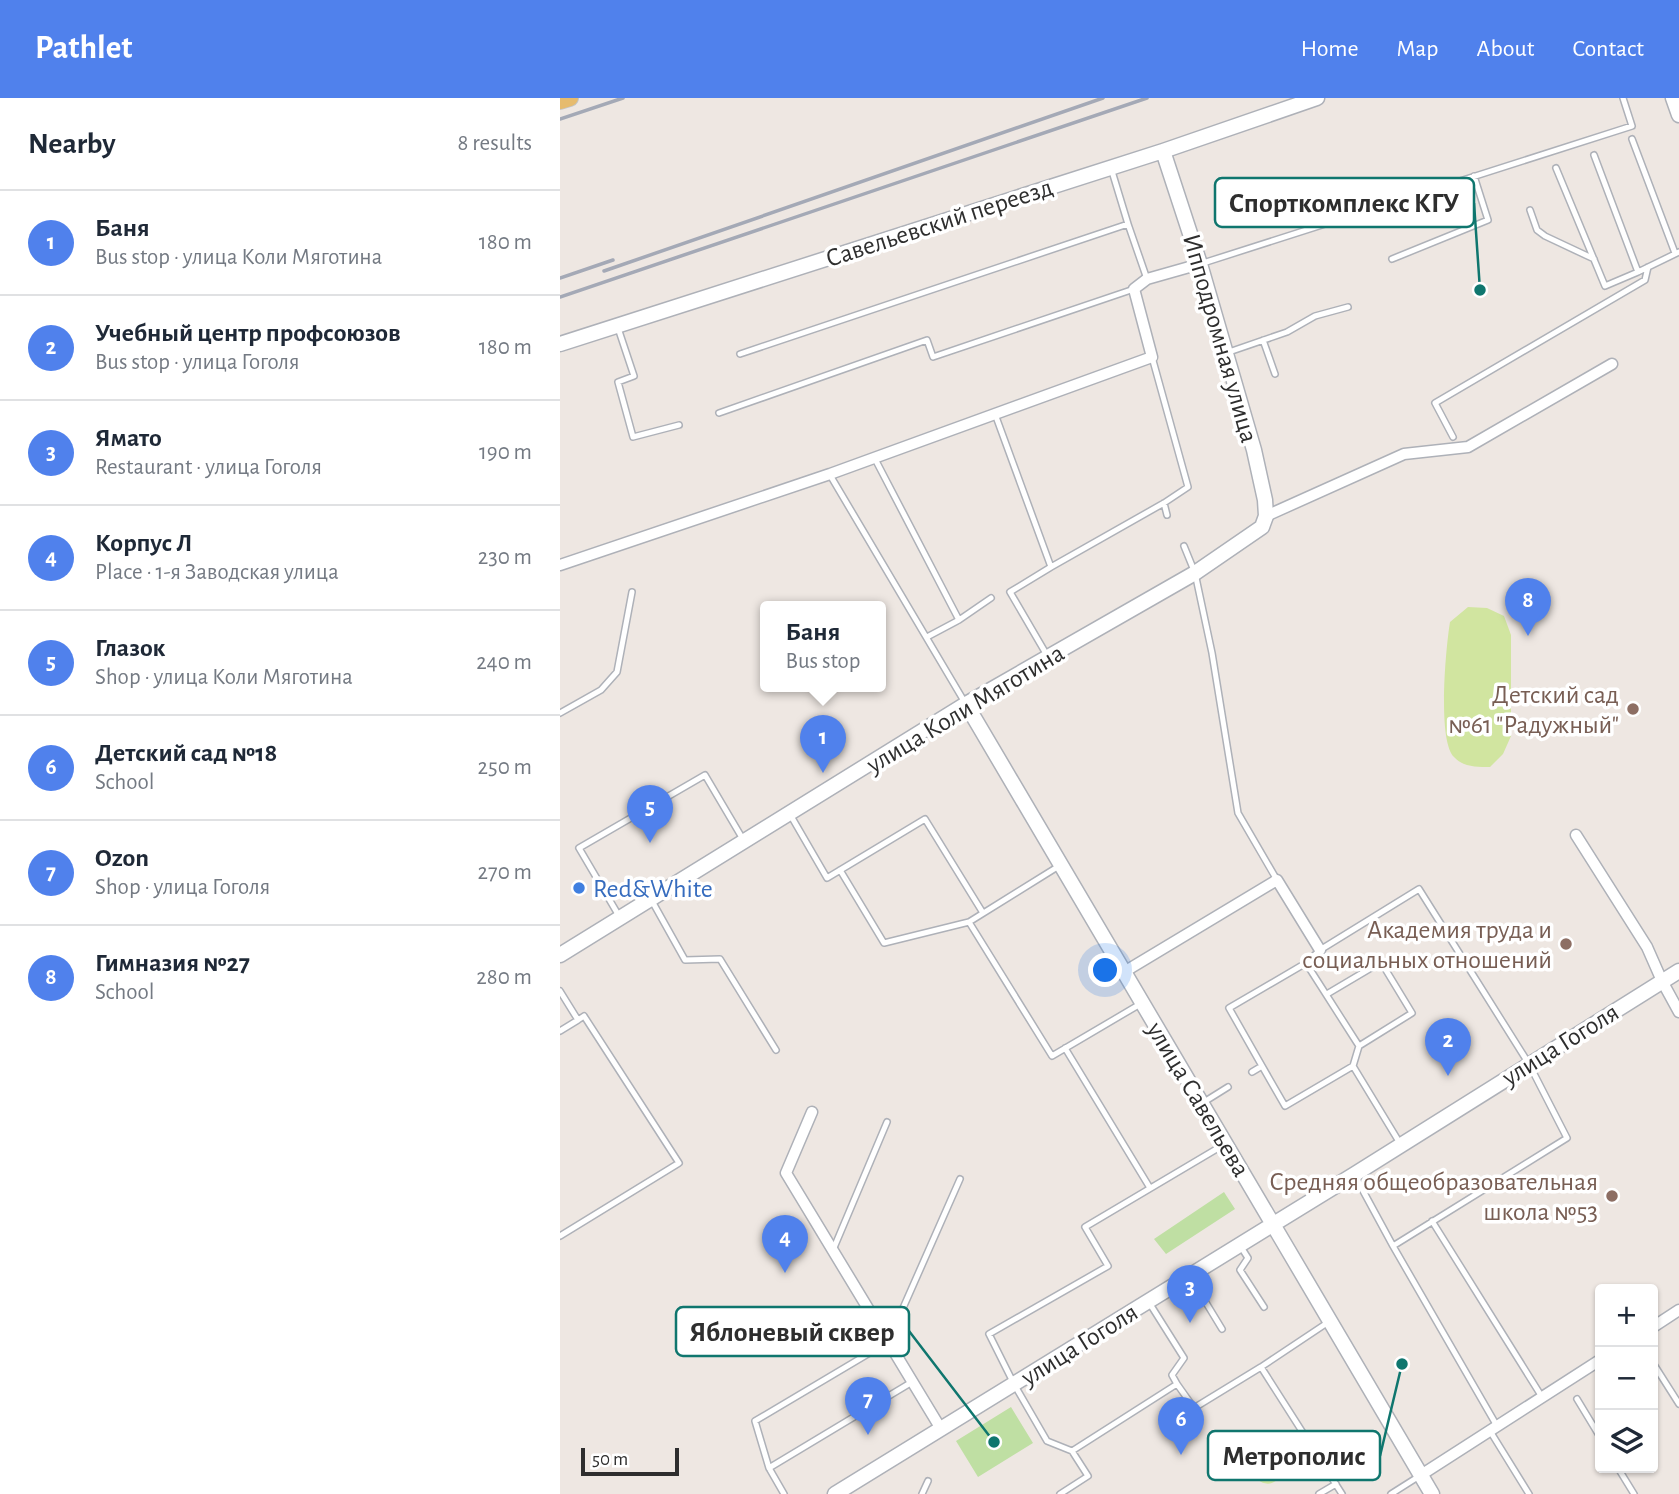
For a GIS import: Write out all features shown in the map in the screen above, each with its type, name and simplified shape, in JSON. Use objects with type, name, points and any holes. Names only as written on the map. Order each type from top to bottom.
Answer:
[{"type":"main road","points":[[560,101],[570,98]]},
{"type":"street","name":"Савельевский переезд","points":[[560,344],[1111,168],[1317,98]]},
{"type":"street","points":[[1673,98],[1679,115]]},
{"type":"street","name":"Ипподромная улица","points":[[1163,151],[1200,264],[1254,450],[1265,500],[1264,522]]},
{"type":"street","points":[[560,567],[830,474],[1152,357],[1134,289],[1147,279],[1200,264]]},
{"type":"street","name":"улица Коли Мяготина","points":[[560,955],[966,704],[1195,573],[1264,522],[1404,454],[1468,447],[1612,364]]},
{"type":"street","name":"улица Савельева","points":[[966,704],[1433,1494]]},
{"type":"street","points":[[1576,835],[1647,947],[1679,1012]]},
{"type":"street","points":[[1124,972],[1277,880],[1320,950]]},
{"type":"street","name":"улица Гоголя","points":[[835,1494],[1679,971]]},
{"type":"street","points":[[812,1112],[786,1173],[941,1429]]},
{"type":"street","points":[[1658,1324],[1679,1310]]},
{"type":"street","points":[[1421,1475],[1595,1363]]},
{"type":"lane","points":[[1200,264],[1632,126],[1623,98]]},
{"type":"lane","points":[[1556,168],[1605,286],[1677,252],[1632,139]]},
{"type":"lane","points":[[1594,155],[1638,272]]},
{"type":"lane","points":[[1111,168],[1147,279]]},
{"type":"lane","points":[[1392,259],[1488,220],[1474,176]]},
{"type":"lane","points":[[1530,210],[1537,230],[1594,259]]},
{"type":"lane","points":[[740,354],[1129,223]]},
{"type":"lane","points":[[1453,437],[1435,403],[1645,280],[1648,267]]},
{"type":"lane","points":[[719,413],[927,340],[933,357],[1134,289]]},
{"type":"lane","points":[[1226,353],[1287,332],[1315,316],[1348,307]]},
{"type":"lane","points":[[617,325],[634,376],[618,382],[634,437],[679,425]]},
{"type":"lane","points":[[1263,340],[1275,374]]},
{"type":"lane","points":[[1048,657],[1010,592],[1188,487],[1152,357]]},
{"type":"lane","points":[[995,414],[1051,567]]},
{"type":"lane","points":[[874,457],[959,620]]},
{"type":"lane","points":[[830,474],[966,704]]},
{"type":"lane","points":[[1164,503],[1167,515]]},
{"type":"lane","points":[[1184,546],[1195,573],[1226,731],[1238,813],[1277,880]]},
{"type":"lane","points":[[560,713],[601,690],[617,671],[632,592]]},
{"type":"lane","points":[[927,637],[959,620],[990,598]]},
{"type":"lane","points":[[620,918],[579,848],[705,775],[744,841]]},
{"type":"lane","points":[[789,813],[827,878],[925,819],[983,913]]},
{"type":"lane","points":[[840,870],[884,943],[969,922],[1061,865]]},
{"type":"lane","points":[[1327,994],[1381,962],[1412,1013],[1359,1046],[1353,1066],[1285,1106],[1229,1008],[1306,963],[1320,950],[1419,889],[1529,1064],[1567,1138],[1392,1246]]},
{"type":"lane","points":[[651,899],[685,960],[720,960],[776,1050]]},
{"type":"lane","points":[[969,922],[1052,1056],[1142,1003]]},
{"type":"lane","points":[[1306,963],[1359,1046]]},
{"type":"lane","points":[[560,991],[578,1020]]},
{"type":"lane","points":[[560,1031],[584,1016],[679,1163],[560,1236]]},
{"type":"lane","points":[[1065,1048],[1150,1188]]},
{"type":"lane","points":[[1252,1072],[1262,1066]]},
{"type":"lane","points":[[1353,1066],[1401,1145]]},
{"type":"lane","points":[[1202,1104],[1228,1087]]},
{"type":"lane","points":[[833,1250],[887,1122]]},
{"type":"lane","points":[[1060,1494],[1088,1476],[1072,1451],[1047,1441],[989,1334],[1108,1266],[1085,1227],[1225,1144]]},
{"type":"lane","points":[[1355,1174],[1529,1494]]},
{"type":"lane","points":[[784,1494],[769,1468],[755,1421],[888,1342],[960,1179]]},
{"type":"lane","points":[[1432,1221],[1542,1397]]},
{"type":"lane","points":[[1240,1245],[1248,1258],[1240,1270],[1264,1307]]},
{"type":"lane","points":[[1190,1276],[1222,1329]]},
{"type":"lane","points":[[1148,1301],[1184,1359],[1172,1375],[1194,1408],[1330,1321]]},
{"type":"lane","points":[[1261,1367],[1342,1494]]},
{"type":"lane","points":[[1658,1371],[1679,1404]]},
{"type":"lane","points":[[769,1468],[912,1382]]},
{"type":"lane","points":[[1072,1451],[1177,1384]]},
{"type":"lane","points":[[1577,1399],[1595,1429]]},
{"type":"lane","points":[[1622,1473],[1634,1494]]},
{"type":"lane","points":[[1391,1494],[1421,1475]]},
{"type":"lane","points":[[922,1494],[928,1481]]},
{"type":"lane","points":[[1319,1494],[1336,1484]]},
{"type":"green space","points":[[1468,607],[1487,608],[1504,616],[1511,635],[1511,736],[1503,754],[1490,767],[1471,766],[1454,757],[1446,732],[1444,692],[1450,622]]},
{"type":"green space","points":[[1224,1192],[1235,1209],[1166,1254],[1154,1239]]},
{"type":"green space","points":[[1011,1407],[1033,1443],[978,1477],[956,1441]]},
{"type":"green space","points":[[1253,1442],[1269,1459],[1277,1480],[1264,1483],[1249,1469],[1240,1449],[1245,1443]]},
{"type":"railway","points":[[560,119],[623,98]]},
{"type":"railway","points":[[604,271],[1103,98]]},
{"type":"railway","points":[[560,297],[1147,98]]},
{"type":"railway","points":[[560,278],[613,260]]},
{"type":"place","name":"Спорткомплекс КГУ","points":[[1480,290]]},
{"type":"place","name":"Гимназия №27","points":[[1528,636]]},
{"type":"place","name":"Детский сад №61 \"Радужный\"","points":[[1633,709]]},
{"type":"place","name":"Баня","points":[[823,773]]},
{"type":"place","name":"Глазок","points":[[650,843]]},
{"type":"place","name":"Red&White","points":[[579,888]]},
{"type":"place","name":"Академия труда и социальных отношений","points":[[1566,944]]},
{"type":"place","name":"Учебный центр профсоюзов","points":[[1448,1076]]},
{"type":"place","name":"Средняя общеобразовательная школа №53","points":[[1612,1196]]},
{"type":"place","name":"Корпус Л","points":[[785,1273]]},
{"type":"place","name":"Ямато","points":[[1190,1323]]},
{"type":"place","name":"Метрополис","points":[[1402,1364]]},
{"type":"place","name":"Ozon","points":[[868,1435]]},
{"type":"place","name":"Яблоневый сквер","points":[[994,1442]]},
{"type":"place","name":"Детский сад №18","points":[[1181,1455]]}]
